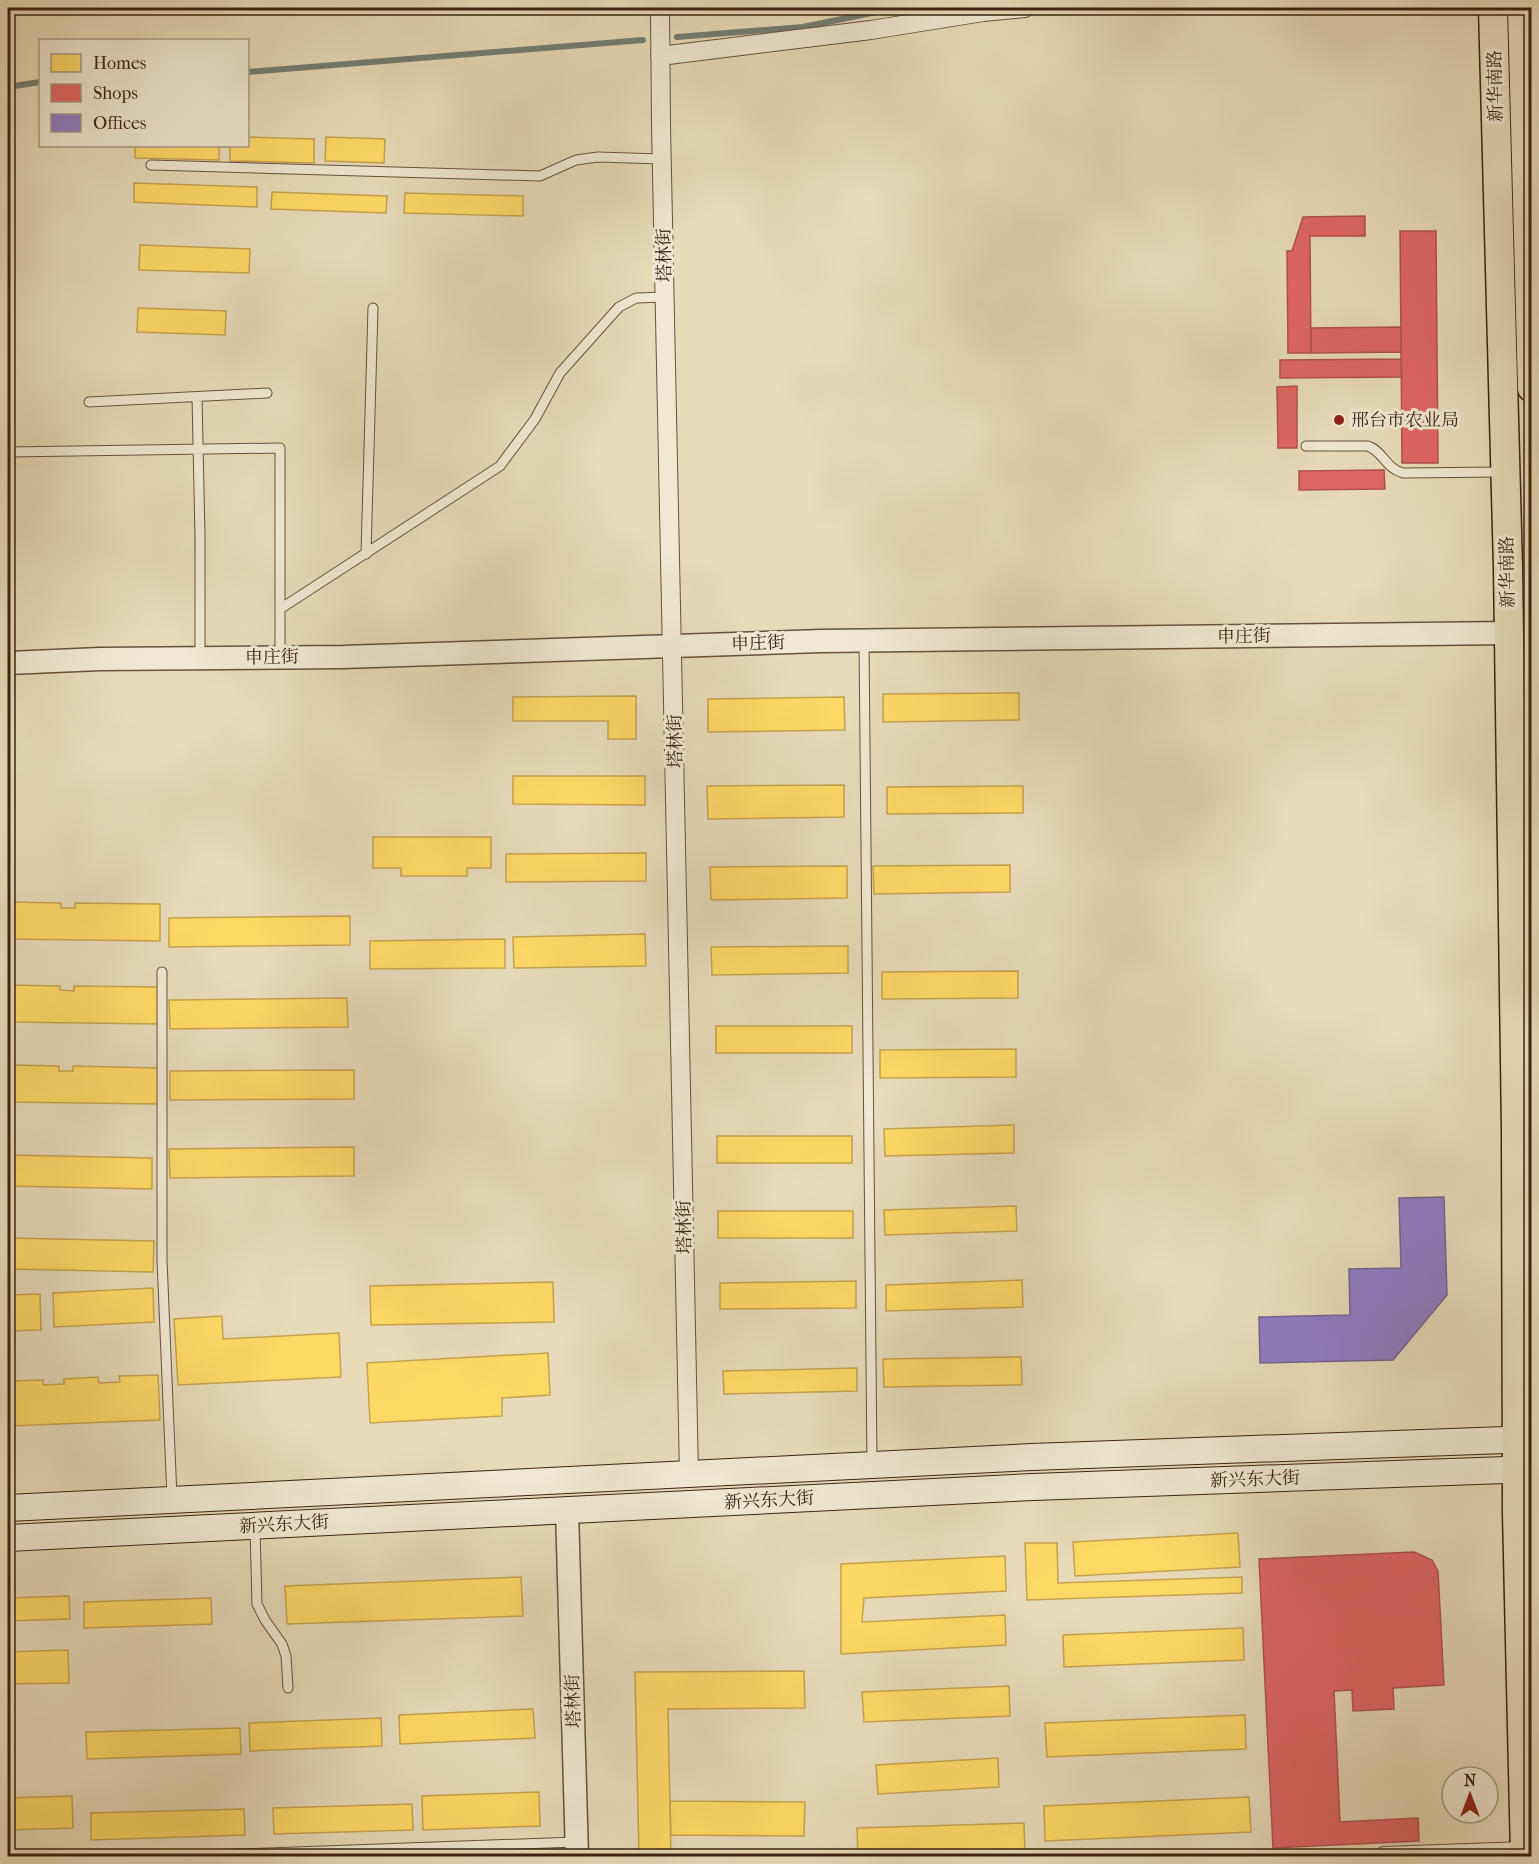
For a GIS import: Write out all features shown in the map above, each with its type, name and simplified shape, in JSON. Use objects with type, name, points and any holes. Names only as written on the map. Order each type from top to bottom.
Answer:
[{"type":"main road","name":"新华南路","points":[[1493,8],[1509,633],[1516,1131],[1524,1439],[1525,1854]]},
{"type":"main road","name":"新华南路","points":[[1522,8],[1532,388]]},
{"type":"main road","name":"新兴东大街","points":[[8,1508],[1032,1457],[1524,1439]]},
{"type":"main road","name":"新兴东大街","points":[[8,1538],[1033,1487],[1524,1469]]},
{"type":"street","name":"塔林街","points":[[660,8],[661,159],[689,1474]]},
{"type":"street","points":[[660,56],[1025,8]]},
{"type":"street","name":"申庄街","points":[[8,663],[864,640],[1509,633]]},
{"type":"street","name":"塔林街","points":[[567,1510],[577,1849]]},
{"type":"street","points":[[1384,1857],[1525,1854]]},
{"type":"lane","points":[[151,165],[540,176],[576,160],[598,157],[661,159]]},
{"type":"lane","points":[[280,609],[500,466],[536,419],[560,373],[619,307],[636,298],[664,297]]},
{"type":"lane","points":[[366,554],[373,308]]},
{"type":"lane","points":[[89,402],[267,393]]},
{"type":"lane","points":[[196,397],[200,658]]},
{"type":"lane","points":[[1306,446],[1368,446],[1377,449],[1395,470],[1403,472],[1505,472]]},
{"type":"lane","points":[[8,452],[280,448],[280,657]]},
{"type":"lane","points":[[864,640],[872,1465]]},
{"type":"lane","points":[[162,972],[162,1260],[172,1500]]},
{"type":"lane","points":[[255,1526],[257,1604],[282,1644],[288,1688]]},
{"type":"lane","points":[[182,1857],[577,1849]]},
{"type":"building: Homes","points":[[249,137],[314,139],[314,163],[230,161],[230,147],[249,147]]},
{"type":"building: Homes","points":[[326,137],[385,139],[384,163],[325,161]]},
{"type":"building: Homes","points":[[135,147],[219,147],[219,160],[135,158]]},
{"type":"building: Homes","points":[[134,183],[257,187],[257,207],[134,202]]},
{"type":"building: Homes","points":[[272,192],[387,196],[386,213],[271,209]]},
{"type":"building: Homes","points":[[405,193],[523,196],[523,216],[404,213]]},
{"type":"building: Homes","points":[[140,245],[250,249],[249,273],[139,270]]},
{"type":"building: Homes","points":[[138,308],[226,311],[225,335],[137,332]]},
{"type":"building: Homes","points":[[1019,693],[1019,720],[883,722],[883,694]]},
{"type":"building: Homes","points":[[636,696],[636,739],[608,739],[608,721],[513,721],[513,697]]},
{"type":"building: Homes","points":[[844,697],[845,730],[708,732],[708,699]]},
{"type":"building: Homes","points":[[513,776],[645,776],[645,805],[513,804]]},
{"type":"building: Homes","points":[[844,785],[844,817],[708,819],[707,786]]},
{"type":"building: Homes","points":[[1023,786],[1023,813],[887,814],[887,787]]},
{"type":"building: Homes","points":[[373,837],[491,837],[491,868],[467,868],[467,876],[401,876],[401,868],[373,868]]},
{"type":"building: Homes","points":[[646,853],[646,881],[506,882],[506,854]]},
{"type":"building: Homes","points":[[1010,865],[1010,892],[874,894],[873,866]]},
{"type":"building: Homes","points":[[847,866],[847,898],[711,900],[710,867]]},
{"type":"building: Homes","points":[[8,902],[61,903],[61,908],[75,908],[75,903],[160,904],[160,941],[8,939]]},
{"type":"building: Homes","points":[[350,916],[350,945],[169,947],[169,918]]},
{"type":"building: Homes","points":[[645,934],[646,966],[514,968],[513,937]]},
{"type":"building: Homes","points":[[505,939],[505,968],[370,969],[370,941]]},
{"type":"building: Homes","points":[[848,946],[848,973],[712,975],[711,947]]},
{"type":"building: Homes","points":[[1018,971],[1018,998],[882,999],[882,972]]},
{"type":"building: Homes","points":[[8,985],[60,986],[60,990],[74,991],[74,986],[159,987],[159,1024],[8,1022]]},
{"type":"building: Homes","points":[[347,998],[348,1027],[170,1029],[169,1000]]},
{"type":"building: Homes","points":[[716,1026],[852,1026],[852,1053],[716,1053]]},
{"type":"building: Homes","points":[[1016,1049],[1016,1077],[880,1078],[880,1050]]},
{"type":"building: Homes","points":[[8,1065],[59,1066],[59,1071],[73,1071],[73,1066],[158,1068],[158,1104],[8,1102]]},
{"type":"building: Homes","points":[[354,1070],[354,1099],[170,1100],[170,1071]]},
{"type":"building: Homes","points":[[1014,1125],[1014,1153],[885,1156],[884,1129]]},
{"type":"building: Homes","points":[[717,1136],[852,1136],[852,1163],[717,1163]]},
{"type":"building: Homes","points":[[354,1147],[354,1176],[170,1178],[169,1149]]},
{"type":"building: Homes","points":[[8,1155],[152,1158],[152,1189],[8,1186]]},
{"type":"building: Homes","points":[[1016,1206],[1017,1231],[885,1235],[884,1210]]},
{"type":"building: Homes","points":[[718,1211],[853,1211],[853,1238],[718,1238]]},
{"type":"building: Homes","points":[[8,1238],[154,1241],[153,1272],[8,1269]]},
{"type":"building: Homes","points":[[1022,1280],[1023,1307],[886,1311],[886,1285]]},
{"type":"building: Homes","points":[[856,1281],[856,1308],[720,1309],[720,1283]]},
{"type":"building: Homes","points":[[553,1282],[554,1322],[371,1325],[370,1286]]},
{"type":"building: Homes","points":[[153,1288],[154,1322],[54,1327],[53,1293]]},
{"type":"building: Homes","points":[[40,1294],[41,1330],[8,1331],[8,1295]]},
{"type":"building: Homes","points":[[222,1316],[223,1339],[339,1333],[341,1377],[178,1385],[174,1319]]},
{"type":"building: Homes","points":[[548,1353],[550,1395],[502,1398],[502,1416],[370,1423],[367,1363]]},
{"type":"building: Homes","points":[[1021,1357],[1022,1385],[884,1387],[883,1359]]},
{"type":"building: Homes","points":[[857,1368],[857,1391],[724,1394],[723,1371]]},
{"type":"building: Homes","points":[[158,1375],[160,1420],[8,1426],[8,1381],[43,1380],[43,1385],[64,1384],[64,1379],[98,1377],[99,1383],[120,1382],[119,1376]]},
{"type":"building: Homes","points":[[1238,1533],[1240,1567],[1075,1576],[1073,1542]]},
{"type":"building: Homes","points":[[1025,1543],[1057,1543],[1058,1583],[1242,1577],[1242,1593],[1027,1600]]},
{"type":"building: Homes","points":[[1005,1556],[1006,1591],[864,1598],[862,1622],[1005,1615],[1006,1645],[841,1654],[841,1564]]},
{"type":"building: Homes","points":[[521,1577],[523,1616],[287,1624],[285,1586]]},
{"type":"building: Homes","points":[[69,1596],[70,1619],[8,1621],[8,1598]]},
{"type":"building: Homes","points":[[211,1598],[212,1624],[84,1628],[84,1602]]},
{"type":"building: Homes","points":[[1243,1628],[1244,1660],[1064,1667],[1063,1635]]},
{"type":"building: Homes","points":[[68,1650],[69,1683],[8,1684],[8,1652]]},
{"type":"building: Homes","points":[[804,1671],[805,1708],[668,1709],[671,1856],[639,1856],[635,1672]]},
{"type":"building: Homes","points":[[1009,1686],[1010,1716],[864,1722],[862,1692]]},
{"type":"building: Homes","points":[[533,1709],[535,1738],[400,1744],[399,1715]]},
{"type":"building: Homes","points":[[1245,1715],[1246,1749],[1047,1757],[1045,1723]]},
{"type":"building: Homes","points":[[381,1718],[382,1746],[250,1751],[249,1723]]},
{"type":"building: Homes","points":[[240,1728],[241,1754],[87,1759],[86,1732]]},
{"type":"building: Homes","points":[[998,1758],[999,1787],[878,1794],[876,1765]]},
{"type":"building: Homes","points":[[539,1792],[540,1826],[423,1830],[422,1796]]},
{"type":"building: Homes","points":[[72,1796],[73,1828],[8,1830],[8,1798]]},
{"type":"building: Homes","points":[[1249,1797],[1251,1832],[1045,1841],[1044,1806]]},
{"type":"building: Homes","points":[[670,1801],[805,1802],[804,1836],[671,1835]]},
{"type":"building: Homes","points":[[412,1804],[413,1830],[274,1834],[273,1808]]},
{"type":"building: Homes","points":[[244,1809],[245,1835],[91,1840],[91,1813]]},
{"type":"building: Homes","points":[[1024,1823],[1025,1855],[858,1856],[857,1828]]},
{"type":"building: Shops","points":[[1365,216],[1365,236],[1310,236],[1311,353],[1288,353],[1287,251],[1292,251],[1303,217]]},
{"type":"building: Shops","points":[[1400,231],[1436,231],[1438,463],[1402,463]]},
{"type":"building: Shops","points":[[1401,327],[1401,352],[1311,353],[1311,328]]},
{"type":"building: Shops","points":[[1401,359],[1402,377],[1280,378],[1280,360]]},
{"type":"building: Shops","points":[[1297,386],[1297,448],[1278,448],[1277,387]]},
{"type":"building: Shops","points":[[1384,470],[1385,489],[1299,490],[1299,471]]},
{"type":"building: Shops","points":[[1414,1552],[1432,1560],[1438,1571],[1444,1685],[1393,1688],[1394,1709],[1353,1711],[1352,1690],[1334,1691],[1340,1822],[1418,1818],[1419,1841],[1273,1848],[1259,1559]]},
{"type":"building: Offices","points":[[1444,1197],[1447,1295],[1393,1360],[1260,1363],[1259,1317],[1350,1315],[1349,1269],[1401,1268],[1399,1198]]},
{"type":"waterway","points":[[677,37],[803,27],[896,8]]},
{"type":"waterway","points":[[249,72],[643,40]]},
{"type":"waterway","points":[[8,87],[39,82]]},
{"type":"place","name":"邢台市农业局","points":[[1339,420]]}]
